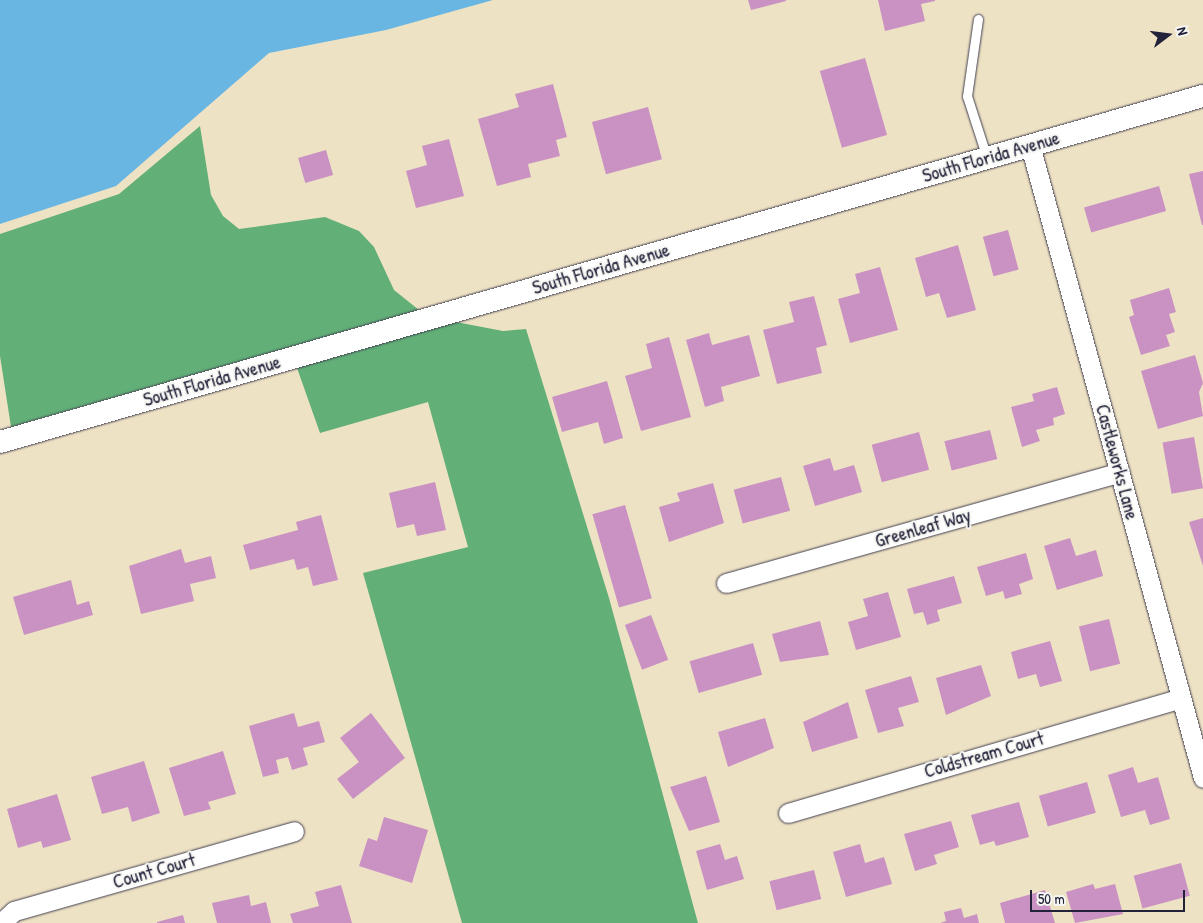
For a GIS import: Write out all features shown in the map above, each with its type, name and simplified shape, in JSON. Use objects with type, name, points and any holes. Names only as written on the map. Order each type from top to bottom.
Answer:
[{"type":"street","name":"South Florida Avenue","points":[[0,442],[1203,96]]},
{"type":"street","name":"Castleworks Lane","points":[[1030,145],[1203,778]]},
{"type":"street","name":"Greenleaf Way","points":[[726,583],[1120,472]]},
{"type":"street","name":"Coldstream Court","points":[[788,813],[1181,698]]},
{"type":"street","name":"Count Court","points":[[7,917],[294,831]]},
{"type":"lane","points":[[978,19],[967,96],[987,158]]},
{"type":"green space","points":[[200,126],[211,195],[223,216],[239,229],[325,217],[359,231],[374,247],[394,290],[419,310],[11,427],[0,356],[0,234],[119,194]]},
{"type":"green space","points":[[456,322],[503,331],[526,329],[609,598],[698,923],[462,923],[363,573],[468,547],[428,402],[320,433],[297,368]]},
{"type":"water","points":[[0,0],[493,0],[386,30],[269,53],[116,186],[0,224]]},
{"type":"building","points":[[748,0],[786,0],[786,1],[751,10]]},
{"type":"building","points":[[878,0],[935,1],[921,4],[925,21],[885,31]]},
{"type":"building","points":[[865,58],[887,135],[842,148],[820,71]]},
{"type":"building","points":[[553,84],[567,137],[556,140],[560,156],[528,164],[531,177],[497,186],[478,119],[519,107],[515,94]]},
{"type":"building","points":[[648,107],[662,159],[606,174],[592,122]]},
{"type":"building","points":[[449,139],[464,196],[416,208],[406,171],[427,165],[422,146]]},
{"type":"building","points":[[326,150],[333,175],[305,183],[298,158]]},
{"type":"building","points":[[1203,171],[1203,225],[1202,225],[1189,174]]},
{"type":"building","points":[[1159,186],[1166,211],[1091,232],[1084,207]]},
{"type":"building","points":[[1008,230],[1019,270],[993,276],[983,237]]},
{"type":"building","points":[[958,245],[976,310],[947,318],[939,293],[926,297],[915,258]]},
{"type":"building","points":[[880,267],[898,330],[850,343],[838,299],[860,293],[855,274]]},
{"type":"building","points":[[1169,288],[1176,312],[1169,314],[1175,332],[1166,335],[1170,346],[1141,355],[1129,317],[1134,315],[1130,300]]},
{"type":"building","points":[[814,296],[827,345],[816,348],[822,373],[777,384],[763,330],[794,322],[789,302]]},
{"type":"building","points":[[709,333],[712,345],[749,335],[760,376],[721,387],[724,401],[705,407],[686,340]]},
{"type":"building","points":[[669,337],[691,417],[641,431],[625,376],[652,368],[646,344]]},
{"type":"building","points":[[1195,355],[1203,383],[1199,392],[1203,416],[1158,429],[1141,371]]},
{"type":"building","points":[[607,381],[623,438],[604,444],[598,422],[562,432],[552,397]]},
{"type":"building","points":[[1057,387],[1065,414],[1053,418],[1054,425],[1036,430],[1040,441],[1022,447],[1011,407],[1034,401],[1032,394]]},
{"type":"building","points":[[990,430],[997,459],[952,470],[944,441]]},
{"type":"building","points":[[919,432],[929,470],[882,482],[872,445]]},
{"type":"building","points":[[1194,437],[1203,488],[1172,494],[1162,443]]},
{"type":"building","points":[[830,458],[834,471],[854,465],[862,492],[815,506],[803,466]]},
{"type":"building","points":[[781,477],[790,511],[743,523],[734,490]]},
{"type":"building","points":[[435,482],[446,530],[417,536],[414,524],[397,528],[389,493]]},
{"type":"building","points":[[713,483],[724,523],[669,542],[659,507],[680,501],[677,493]]},
{"type":"building","points":[[625,505],[652,598],[619,608],[592,514]]},
{"type":"building","points":[[321,515],[338,580],[313,586],[308,567],[297,570],[294,559],[250,570],[243,545],[298,530],[296,522]]},
{"type":"building","points":[[1203,518],[1203,566],[1189,522]]},
{"type":"building","points":[[1070,538],[1076,556],[1096,550],[1103,576],[1057,590],[1044,546]]},
{"type":"building","points":[[181,549],[185,563],[211,556],[216,578],[190,584],[194,601],[141,614],[129,566]]},
{"type":"building","points":[[1026,553],[1033,579],[1019,584],[1022,594],[1005,599],[1003,591],[986,596],[977,567]]},
{"type":"building","points":[[954,576],[962,603],[937,610],[940,621],[927,625],[923,612],[914,614],[907,589]]},
{"type":"building","points":[[71,580],[77,605],[89,601],[93,615],[24,635],[13,597]]},
{"type":"building","points":[[888,592],[901,637],[856,650],[848,622],[868,616],[863,599]]},
{"type":"building","points":[[651,615],[668,660],[642,670],[625,625]]},
{"type":"building","points":[[1109,619],[1120,664],[1090,671],[1079,626]]},
{"type":"building","points":[[820,621],[829,655],[780,662],[772,634]]},
{"type":"building","points":[[1050,641],[1062,681],[1040,687],[1036,674],[1018,679],[1011,652]]},
{"type":"building","points":[[753,643],[762,675],[699,693],[690,661]]},
{"type":"building","points":[[981,665],[991,696],[946,715],[936,678]]},
{"type":"building","points":[[911,676],[919,702],[898,708],[904,726],[878,733],[865,690]]},
{"type":"building","points":[[848,702],[858,738],[812,752],[803,722]]},
{"type":"building","points":[[294,713],[298,727],[319,721],[325,742],[303,748],[308,765],[292,770],[288,757],[276,760],[279,773],[263,777],[249,726]]},
{"type":"building","points":[[371,713],[405,758],[353,799],[337,779],[359,762],[340,738]]},
{"type":"building","points":[[765,718],[774,748],[728,767],[718,732]]},
{"type":"building","points":[[223,751],[236,794],[208,802],[211,809],[184,816],[169,768]]},
{"type":"building","points":[[144,761],[160,813],[132,822],[128,807],[102,814],[91,777]]},
{"type":"building","points":[[1133,767],[1138,783],[1158,777],[1170,819],[1150,825],[1145,810],[1121,817],[1108,775]]},
{"type":"building","points":[[706,776],[720,822],[689,831],[670,787]]},
{"type":"building","points":[[1087,782],[1096,813],[1048,827],[1039,796]]},
{"type":"building","points":[[57,794],[71,840],[43,848],[41,841],[18,848],[7,809]]},
{"type":"building","points":[[1019,802],[1029,837],[996,846],[994,841],[980,845],[971,815]]},
{"type":"building","points":[[384,817],[428,830],[412,883],[359,866],[368,838],[377,841]]},
{"type":"building","points":[[951,821],[959,847],[934,855],[937,864],[915,871],[904,834]]},
{"type":"building","points":[[720,844],[725,860],[737,856],[744,879],[707,890],[696,851]]},
{"type":"building","points":[[860,844],[865,863],[884,857],[892,884],[846,897],[833,852]]},
{"type":"building","points":[[1181,863],[1190,896],[1142,909],[1134,876]]},
{"type":"building","points":[[814,870],[821,899],[777,910],[769,881]]},
{"type":"building","points":[[1093,884],[1095,889],[1115,884],[1123,914],[1075,923],[1066,892]]},
{"type":"building","points":[[341,885],[352,923],[293,923],[290,914],[319,906],[315,892]]},
{"type":"building","points":[[1045,890],[1055,923],[1005,923],[1000,903]]},
{"type":"building","points":[[249,895],[251,906],[266,902],[271,923],[217,923],[212,903]]},
{"type":"building","points":[[961,908],[964,918],[977,914],[979,923],[940,923],[946,921],[944,912]]},
{"type":"building","points":[[183,915],[185,923],[157,923],[157,922]]}]
